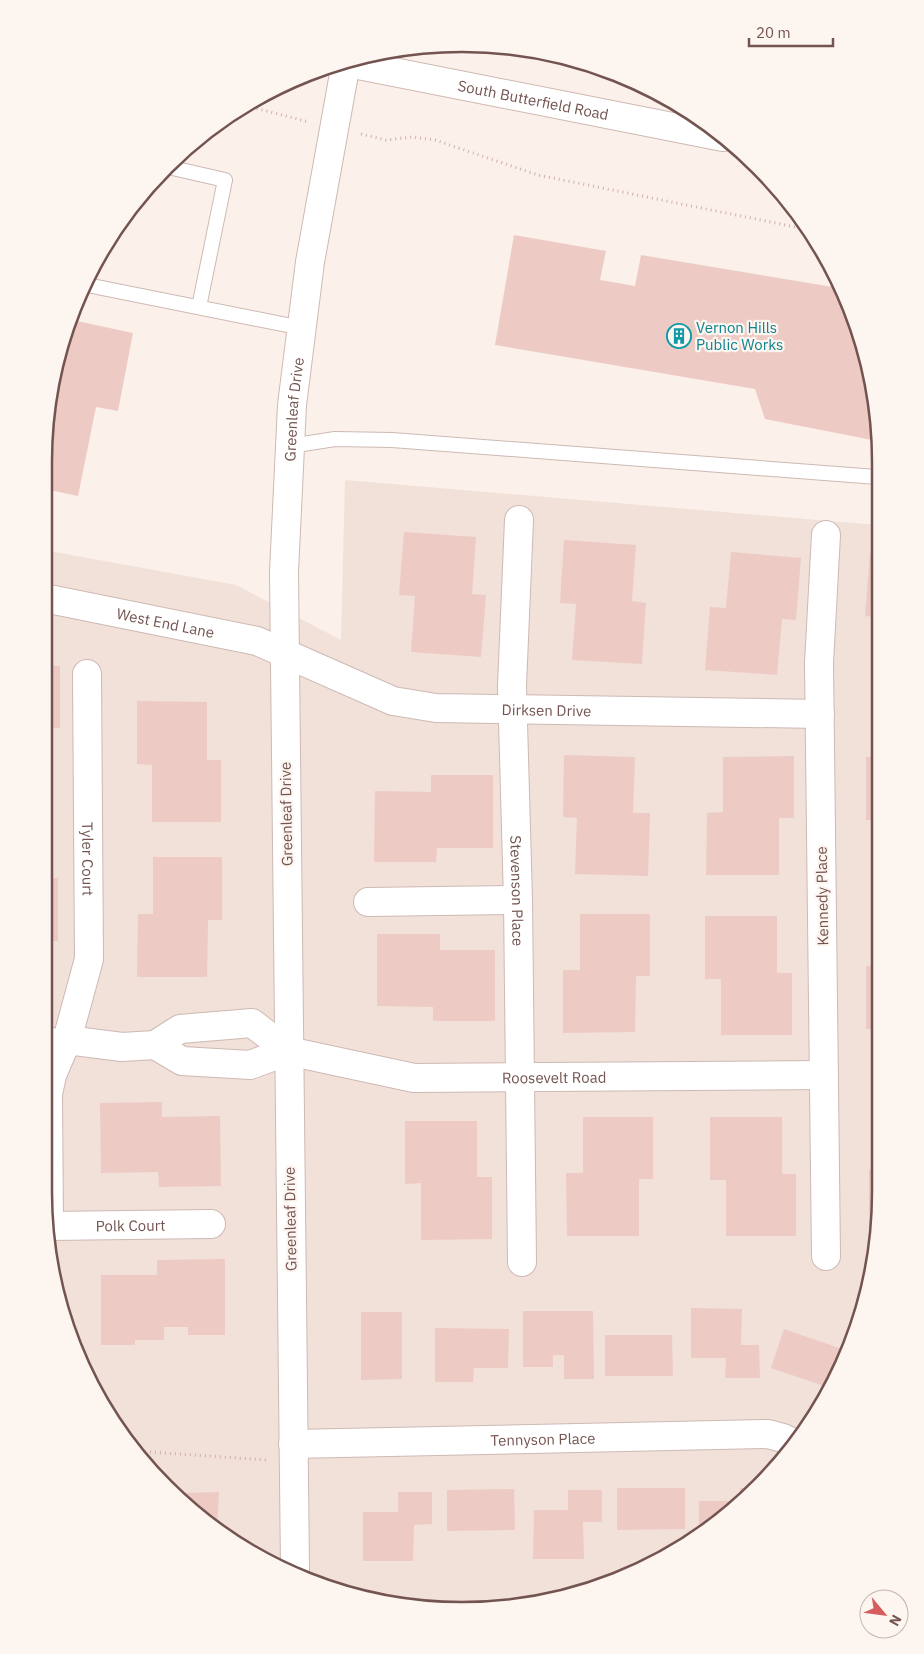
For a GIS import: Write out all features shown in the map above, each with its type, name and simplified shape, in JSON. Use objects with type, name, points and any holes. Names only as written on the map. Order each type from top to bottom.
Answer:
[{"type":"street","name":"South Butterfield Road","points":[[360,65],[706,134]]},
{"type":"street","name":"Greenleaf Drive","points":[[295,1565],[284,572],[292,405],[310,262],[343,70]]},
{"type":"street","name":"Stevenson Place","points":[[519,520],[512,680],[518,900],[522,1262]]},
{"type":"street","name":"Kennedy Place","points":[[826,535],[819,663],[826,1256]]},
{"type":"street","name":"West End Lane","points":[[52,600],[257,641],[284,653]]},
{"type":"street","name":"Dirksen Drive","points":[[284,653],[393,700],[436,708],[820,714]]},
{"type":"street","name":"Tyler Court","points":[[52,1076],[55,1036],[89,959],[87,674]]},
{"type":"street","points":[[368,902],[518,900]]},
{"type":"street","points":[[55,1036],[122,1047],[155,1045],[180,1029],[252,1023],[288,1051]]},
{"type":"street","points":[[155,1045],[182,1061],[250,1064],[288,1051]]},
{"type":"street","name":"Roosevelt Road","points":[[288,1051],[414,1078],[520,1079],[824,1076]]},
{"type":"street","name":"Polk Court","points":[[54,1226],[211,1224]]},
{"type":"street","name":"Tennyson Place","points":[[293,1452],[768,1434],[787,1441]]},
{"type":"lane","points":[[175,169],[225,180],[199,307]]},
{"type":"lane","points":[[93,286],[302,328]]},
{"type":"lane","points":[[290,446],[335,439],[392,440],[872,477]]},
{"type":"path","points":[[255,108],[386,140],[412,137],[435,140],[538,175],[797,227]]},
{"type":"path","points":[[145,1451],[293,1452]]},
{"type":"shaded area","points":[[345,480],[872,525],[872,1192],[871,1219],[864,1272],[850,1324],[817,1397],[802,1420],[770,1462],[732,1500],[690,1532],[667,1547],[643,1559],[594,1580],[542,1594],[489,1601],[462,1602],[435,1601],[382,1594],[330,1580],[305,1570],[257,1547],[234,1532],[213,1517],[172,1482],[137,1441],[122,1420],[107,1397],[84,1349],[74,1324],[60,1272],[53,1219],[52,1192],[52,551],[236,585],[341,640]]},
{"type":"building","name":"Vernon Hills Public Works","points":[[514,235],[606,251],[600,280],[635,286],[641,255],[832,287],[850,330],[858,356],[864,382],[871,440],[765,419],[755,389],[495,345]]},
{"type":"building","points":[[78,321],[133,333],[118,411],[96,407],[78,496],[52,490],[53,435],[60,382]]},
{"type":"building","points":[[404,532],[476,537],[472,594],[486,595],[481,657],[411,652],[415,596],[399,595]]},
{"type":"building","points":[[564,540],[636,545],[632,601],[646,603],[642,664],[572,660],[576,604],[560,603]]},
{"type":"building","points":[[731,552],[801,558],[796,620],[782,619],[777,675],[705,670],[710,607],[726,608]]},
{"type":"building","points":[[870,554],[872,554],[872,617],[865,616]]},
{"type":"building","points":[[52,666],[60,666],[60,728],[52,728]]},
{"type":"building","points":[[137,701],[207,702],[207,760],[221,760],[221,822],[152,822],[152,765],[137,764]]},
{"type":"building","points":[[564,755],[635,757],[633,813],[650,813],[648,876],[575,874],[577,818],[563,817]]},
{"type":"building","points":[[794,756],[794,818],[779,818],[779,875],[706,875],[707,813],[723,812],[723,757]]},
{"type":"building","points":[[866,757],[872,757],[872,820],[866,820]]},
{"type":"building","points":[[431,775],[493,775],[493,848],[437,848],[436,862],[374,862],[375,791],[431,792]]},
{"type":"building","points":[[153,857],[222,857],[222,920],[208,920],[207,977],[137,977],[138,914],[153,914]]},
{"type":"building","points":[[52,878],[58,878],[58,941],[52,941]]},
{"type":"building","points":[[580,914],[650,914],[650,976],[636,976],[635,1032],[563,1033],[563,970],[580,970]]},
{"type":"building","points":[[705,916],[777,916],[777,973],[792,973],[792,1035],[721,1035],[721,979],[705,979]]},
{"type":"building","points":[[377,934],[440,934],[440,950],[495,950],[495,1021],[433,1021],[433,1007],[377,1006]]},
{"type":"building","points":[[866,966],[872,966],[872,1029],[866,1029]]},
{"type":"building","points":[[162,1102],[162,1117],[220,1116],[221,1186],[159,1187],[158,1172],[101,1173],[100,1103]]},
{"type":"building","points":[[583,1117],[653,1117],[653,1179],[639,1179],[639,1236],[567,1236],[566,1173],[583,1173]]},
{"type":"building","points":[[710,1117],[782,1117],[782,1174],[796,1174],[796,1236],[726,1236],[726,1180],[710,1180]]},
{"type":"building","points":[[405,1121],[477,1121],[477,1177],[492,1177],[492,1239],[421,1240],[421,1183],[405,1184]]},
{"type":"building","points":[[869,1170],[872,1170],[871,1219],[869,1233]]},
{"type":"building","points":[[225,1259],[225,1335],[188,1335],[188,1327],[164,1327],[164,1340],[135,1340],[135,1345],[101,1345],[101,1275],[157,1275],[157,1260]]},
{"type":"building","points":[[691,1308],[742,1309],[741,1345],[759,1345],[760,1378],[725,1378],[726,1358],[691,1358]]},
{"type":"building","points":[[523,1311],[593,1311],[594,1379],[564,1379],[564,1355],[553,1355],[553,1367],[523,1367]]},
{"type":"building","points":[[361,1312],[402,1312],[402,1379],[361,1380]]},
{"type":"building","points":[[435,1328],[509,1329],[508,1368],[474,1368],[473,1382],[435,1382]]},
{"type":"building","points":[[784,1329],[840,1348],[823,1386],[771,1368]]},
{"type":"building","points":[[605,1335],[672,1335],[673,1376],[605,1376]]},
{"type":"building","points":[[617,1488],[685,1488],[685,1529],[617,1530]]},
{"type":"building","points":[[514,1489],[515,1530],[447,1531],[447,1490]]},
{"type":"building","points":[[568,1490],[602,1490],[602,1522],[583,1522],[584,1559],[533,1559],[534,1510],[568,1510]]},
{"type":"building","points":[[219,1492],[217,1520],[192,1500],[184,1493]]},
{"type":"building","points":[[398,1492],[432,1492],[432,1524],[414,1525],[413,1561],[363,1561],[363,1512],[398,1512]]},
{"type":"building","points":[[699,1501],[729,1501],[729,1502],[699,1526]]},
{"type":"place","name":"Vernon Hills Public Works","points":[[679,336]]}]
